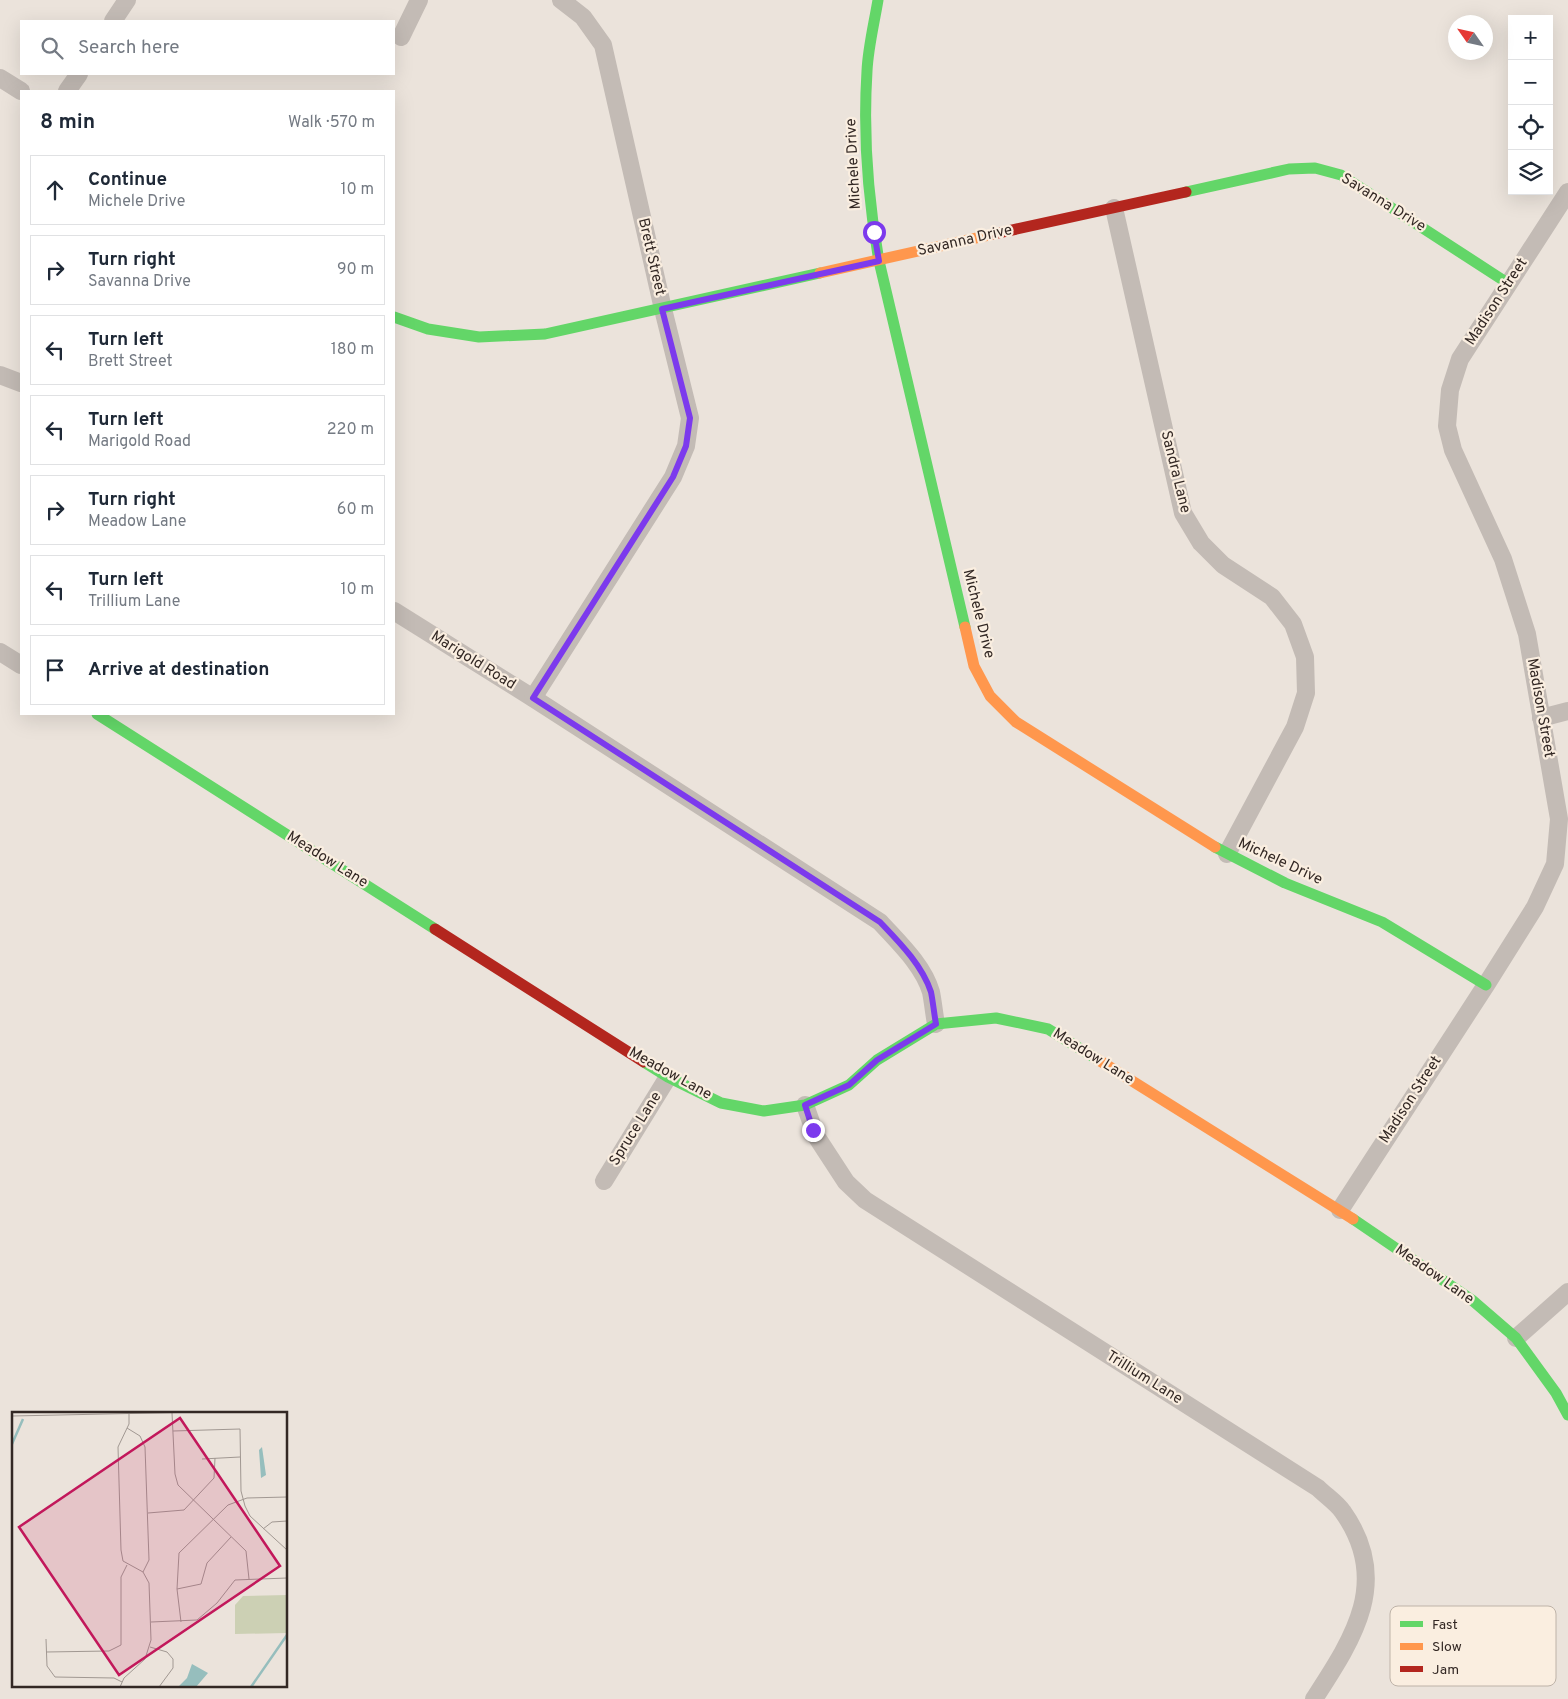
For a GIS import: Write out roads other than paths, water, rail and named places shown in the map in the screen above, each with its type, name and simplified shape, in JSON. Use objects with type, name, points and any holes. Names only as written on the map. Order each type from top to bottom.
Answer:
[{"type":"street","points":[[114,20],[127,0]]},
{"type":"street","points":[[401,37],[419,0]]},
{"type":"street","name":"Brett Street","points":[[533,698],[673,477],[686,446],[690,418],[662,309],[603,45],[583,17],[561,0]]},
{"type":"street","name":"Michele Drive","points":[[878,0],[867,70],[866,123],[871,217],[879,261],[974,666],[990,696],[1016,722],[1227,854],[1285,883],[1382,922],[1486,985]]},
{"type":"street","points":[[68,90],[78,75]]},
{"type":"street","points":[[0,78],[20,91]]},
{"type":"street","name":"Savanna Drive","points":[[395,317],[428,329],[479,337],[545,334],[1273,172],[1315,168],[1340,175],[1509,284]]},
{"type":"street","name":"Madison Street","points":[[1340,1210],[1535,907],[1555,864],[1559,819],[1527,634],[1503,559],[1453,450],[1447,426],[1450,390],[1460,359],[1568,192]]},
{"type":"street","name":"Sandra Lane","points":[[1114,208],[1183,513],[1201,543],[1222,565],[1272,597],[1293,624],[1305,658],[1306,693],[1295,727],[1227,854]]},
{"type":"street","points":[[0,374],[20,382]]},
{"type":"street","name":"Marigold Road","points":[[395,612],[533,698],[880,922],[907,951],[920,970],[930,992],[936,1024]]},
{"type":"street","points":[[0,652],[20,664]]},
{"type":"street","points":[[1541,718],[1568,711]]},
{"type":"street","name":"Meadow Lane","points":[[99,715],[668,1077],[721,1103],[764,1111],[805,1105],[849,1085],[877,1060],[936,1024],[996,1018],[1048,1029],[1340,1210],[1472,1300],[1516,1338],[1556,1392],[1568,1415]]},
{"type":"street","name":"Spruce Lane","points":[[604,1181],[668,1077]]},
{"type":"street","name":"Trillium Lane","points":[[805,1105],[816,1136],[824,1150],[846,1182],[865,1200],[1318,1488],[1342,1511],[1360,1543],[1367,1578],[1360,1617],[1344,1653],[1314,1699]]},
{"type":"street","points":[[1516,1338],[1568,1292]]}]
